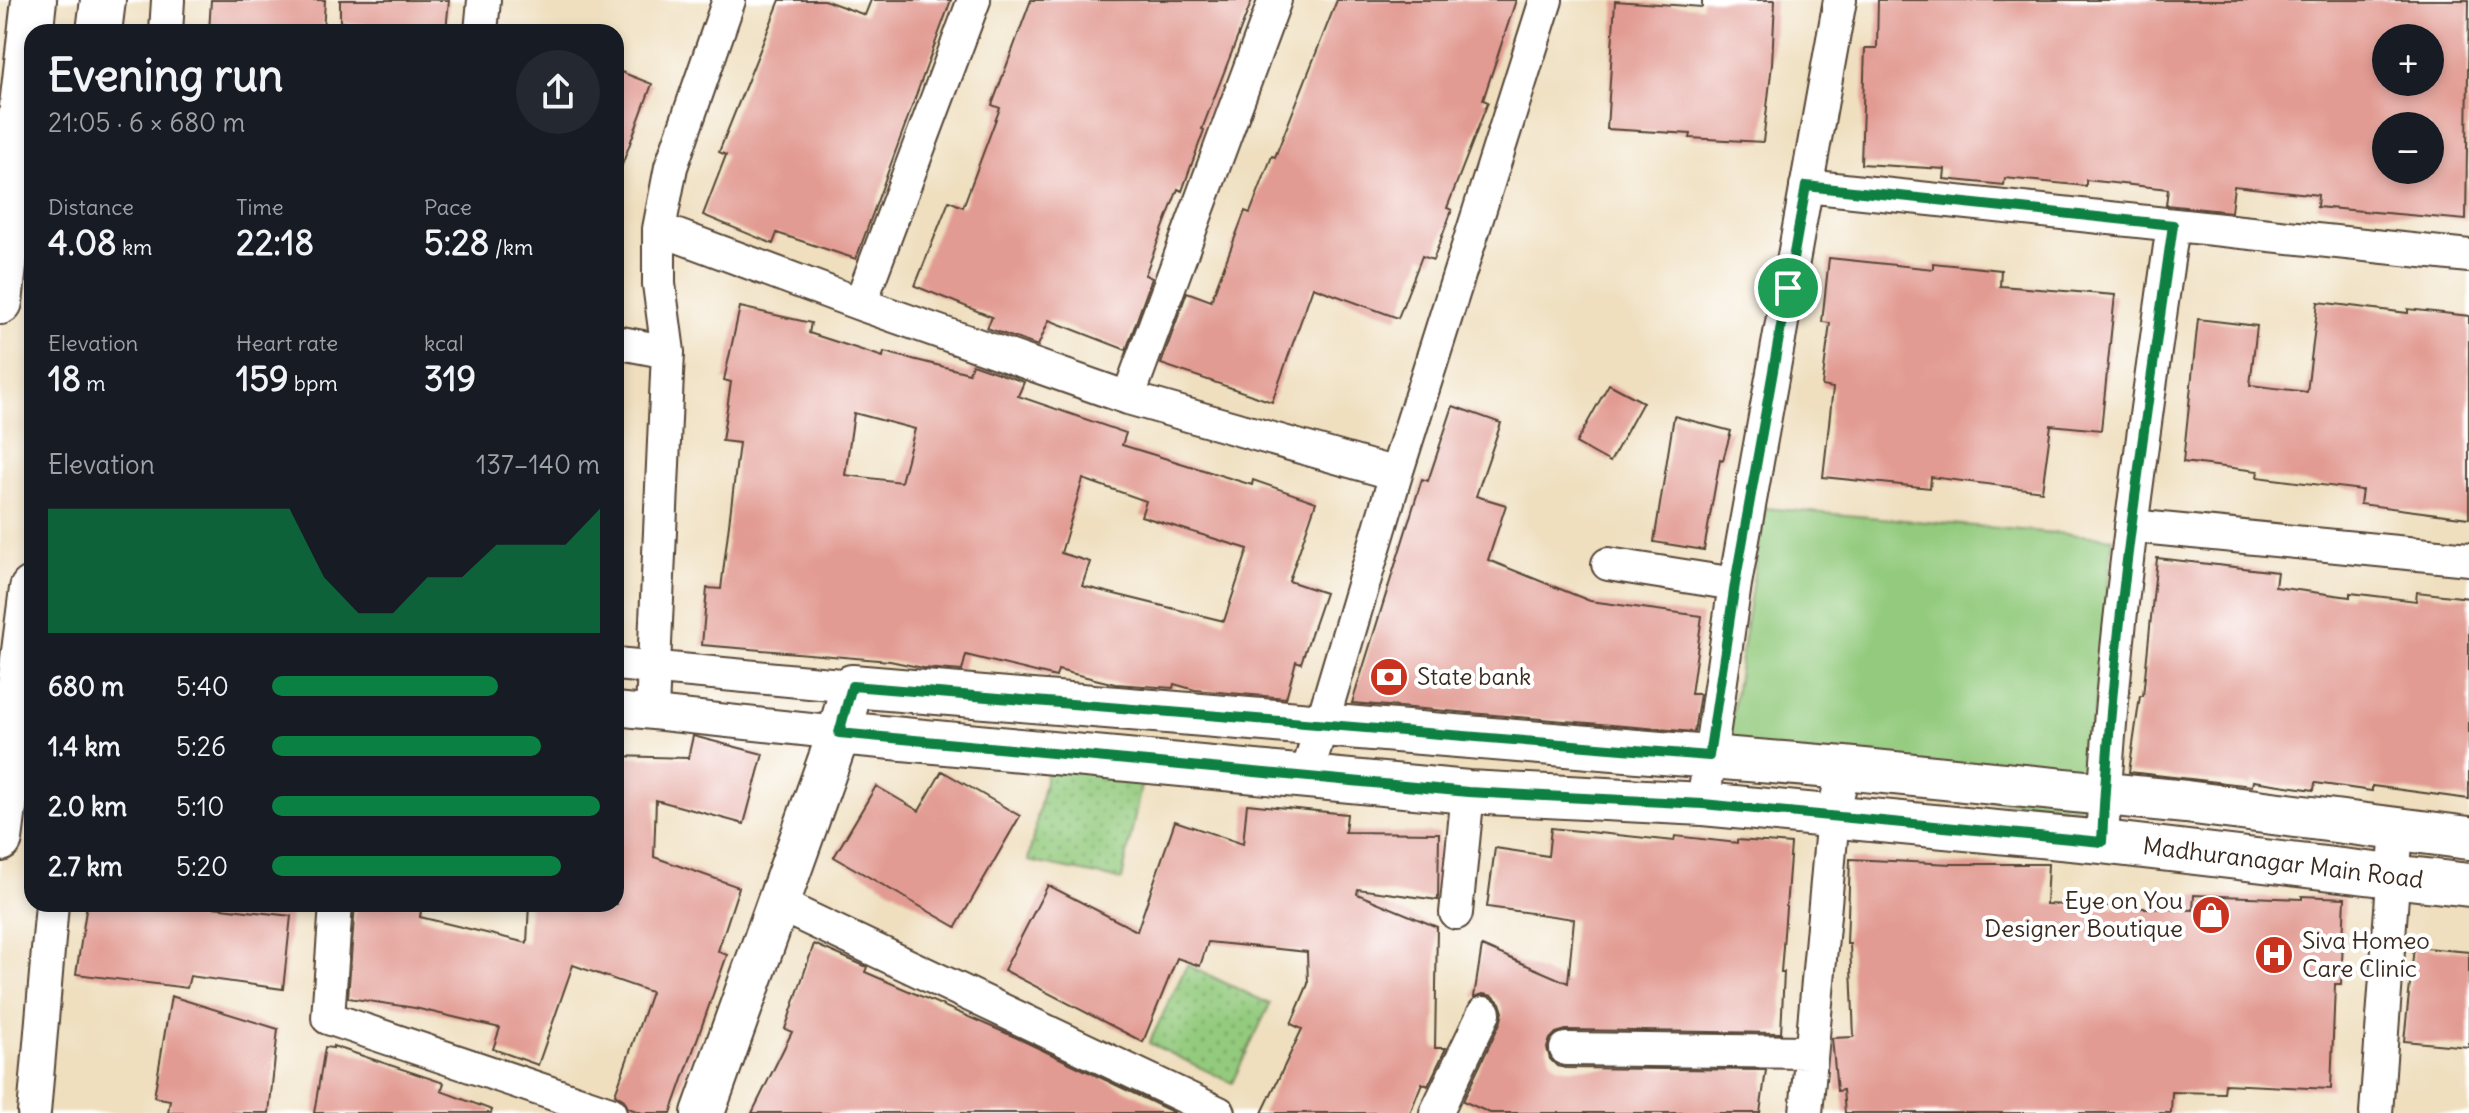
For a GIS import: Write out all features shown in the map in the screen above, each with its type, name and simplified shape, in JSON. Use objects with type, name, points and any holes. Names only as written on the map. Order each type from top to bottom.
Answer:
[{"type":"main road","points":[[31,24],[34,0]]},
{"type":"main road","points":[[100,24],[103,0]]},
{"type":"main road","points":[[0,302],[24,89]]},
{"type":"main road","points":[[0,839],[24,652]]},
{"type":"street","points":[[166,24],[168,0]]},
{"type":"street","points":[[482,24],[484,0]]},
{"type":"street","points":[[652,711],[668,352],[659,284],[659,229],[671,167],[729,0]]},
{"type":"street","points":[[860,304],[974,0]]},
{"type":"street","points":[[1128,398],[1275,0]]},
{"type":"street","points":[[1306,777],[1396,474],[1546,0]]},
{"type":"street","points":[[1703,804],[1735,584],[1840,0]]},
{"type":"street","points":[[1806,186],[2469,256]]},
{"type":"street","points":[[2102,842],[2131,526],[2173,225]]},
{"type":"street","points":[[659,229],[860,304],[1128,398],[1396,474]]},
{"type":"street","points":[[624,344],[668,352]]},
{"type":"street","points":[[2131,526],[2469,559]]},
{"type":"street","points":[[1608,564],[1735,584]]},
{"type":"street","name":"Madhuranagar Main Road","points":[[624,665],[1844,768],[2105,793],[2469,838]]},
{"type":"street","points":[[703,1113],[839,733],[852,686]]},
{"type":"street","name":"Madhuranagar Main Road","points":[[624,709],[839,733],[1468,792],[1703,804],[1833,816],[2102,842],[2469,885]]},
{"type":"street","points":[[1806,1113],[1833,816],[1844,768]]},
{"type":"street","points":[[1456,913],[1468,792]]},
{"type":"street","points":[[2376,1113],[2397,828]]},
{"type":"street","points":[[778,904],[1219,1113]]},
{"type":"street","points":[[34,1113],[51,912]]},
{"type":"street","points":[[335,912],[328,1018],[610,1113]]},
{"type":"street","points":[[1436,1113],[1484,1013]]},
{"type":"street","points":[[1566,1049],[1810,1052]]},
{"type":"green space","points":[[1764,508],[2113,538],[2084,808],[1722,780]]},
{"type":"green space","points":[[1050,757],[1143,776],[1122,880],[1028,861]]},
{"type":"green space","points":[[1187,965],[1270,1004],[1232,1083],[1149,1043]]},
{"type":"building","points":[[211,0],[325,0],[324,24],[210,24]]},
{"type":"building","points":[[340,0],[449,0],[447,24],[340,22]]},
{"type":"building","points":[[780,0],[824,0],[865,15],[871,0],[951,0],[856,259],[777,233],[773,244],[703,215],[726,155],[719,152]]},
{"type":"building","points":[[1031,0],[1252,0],[1202,129],[1182,191],[1178,189],[1145,275],[1152,278],[1126,350],[1049,320],[1038,346],[987,328],[992,317],[915,286],[949,201],[963,207],[1000,108],[992,105]]},
{"type":"building","points":[[1337,0],[1516,0],[1483,100],[1488,102],[1447,208],[1452,210],[1433,260],[1422,256],[1398,318],[1313,287],[1272,402],[1161,364],[1187,292],[1211,301],[1245,211],[1250,213],[1272,156],[1275,157]]},
{"type":"building","points":[[1702,0],[1775,0],[1763,142],[1607,129],[1615,1],[1702,7]]},
{"type":"building","points":[[1878,0],[2469,0],[2466,220],[2317,207],[2318,195],[2234,186],[2231,212],[2166,205],[2168,189],[2086,180],[2086,186],[2005,178],[2004,185],[1944,179],[1945,169],[1861,164],[1865,48],[1877,48]]},
{"type":"building","points":[[624,73],[652,84],[624,160]]},
{"type":"building","points":[[1829,258],[1933,269],[1933,263],[2001,270],[2000,286],[2115,295],[2101,430],[2051,425],[2042,491],[1931,477],[1930,488],[1823,477],[1833,388],[1822,386],[1830,323],[1822,322]]},
{"type":"building","points":[[2318,302],[2408,313],[2408,309],[2469,316],[2469,518],[2360,504],[2362,490],[2257,477],[2258,471],[2183,462],[2198,319],[2257,326],[2250,385],[2307,392]]},
{"type":"building","points":[[740,307],[811,323],[809,333],[883,357],[884,352],[969,373],[972,364],[1024,382],[1018,396],[1126,433],[1122,445],[1252,485],[1253,480],[1316,502],[1289,581],[1325,593],[1301,663],[1296,661],[1286,698],[1195,690],[1174,684],[1173,688],[1115,684],[1058,670],[1056,677],[966,655],[962,671],[890,661],[702,645],[707,588],[721,589],[739,443],[722,441],[731,382],[724,380]],"holes":[[[854,413],[915,429],[901,482],[845,475]],[[1083,479],[1146,501],[1141,516],[1248,549],[1224,621],[1082,586],[1090,562],[1061,553]]]},
{"type":"building","points":[[1609,384],[1643,402],[1610,462],[1576,443]]},
{"type":"building","points":[[1453,406],[1501,423],[1476,496],[1506,505],[1488,560],[1590,601],[1702,616],[1691,694],[1700,694],[1694,732],[1352,703],[1422,479],[1428,481]]},
{"type":"building","points":[[1674,416],[1731,431],[1723,460],[1720,459],[1704,550],[1654,542]]},
{"type":"building","points":[[2157,558],[2277,572],[2275,587],[2350,597],[2350,593],[2416,601],[2417,592],[2469,598],[2469,799],[2372,786],[2372,791],[2315,783],[2314,790],[2253,781],[2252,786],[2129,772],[2140,696],[2143,696]]},
{"type":"building","points":[[693,736],[763,754],[744,824],[656,800],[654,857],[739,887],[718,951],[727,955],[671,1113],[642,1113],[628,1108],[624,1100],[615,1094],[651,992],[573,965],[538,1065],[493,1049],[500,1028],[415,1008],[348,998],[354,912],[421,912],[420,917],[527,943],[529,912],[624,912],[624,756],[688,758]]},
{"type":"building","points":[[942,771],[1020,816],[956,927],[834,857],[876,786],[919,811]]},
{"type":"building","points":[[1247,804],[1347,814],[1345,832],[1439,833],[1438,900],[1358,889],[1357,894],[1437,927],[1435,1048],[1446,1048],[1428,1086],[1422,1083],[1410,1113],[1262,1113],[1302,1029],[1291,1024],[1308,984],[1307,952],[1208,942],[1200,966],[1177,958],[1143,1042],[1004,970],[1048,885],[1137,931],[1175,821],[1243,844]]},
{"type":"building","points":[[1551,828],[1674,841],[1675,836],[1737,843],[1737,840],[1791,844],[1781,972],[1784,972],[1781,1033],[1566,1030],[1556,1033],[1547,1048],[1550,1059],[1557,1066],[1566,1068],[1766,1070],[1760,1113],[1490,1113],[1463,1101],[1503,1012],[1493,996],[1483,994],[1474,997],[1482,946],[1568,983],[1574,919],[1487,907],[1495,848],[1548,856]]},
{"type":"building","points":[[1850,859],[1952,864],[2048,864],[2046,904],[2193,910],[2194,895],[2345,898],[2341,984],[2335,984],[2331,1089],[2225,1084],[2224,1093],[2172,1092],[2171,1113],[1845,1113],[1843,1090],[1837,1091],[1832,1038],[1854,1037],[1850,944],[1847,944]]},
{"type":"building","points":[[86,912],[256,912],[291,916],[283,989],[190,976],[187,988],[76,974]]},
{"type":"building","points":[[814,944],[867,967],[865,972],[1015,1037],[1175,1113],[752,1113],[792,1032],[785,1029]]},
{"type":"building","points":[[2414,947],[2469,952],[2469,1047],[2404,1041]]},
{"type":"building","points":[[171,996],[278,1029],[269,1113],[168,1113],[170,1100],[154,1097]]},
{"type":"building","points":[[333,1046],[444,1083],[441,1091],[492,1110],[491,1113],[314,1113],[325,1047]]},
{"type":"place","name":"State bank","points":[[1389,677]]},
{"type":"place","name":"Eye on You Designer Boutique","points":[[2211,915]]},
{"type":"place","name":"Siva Homeo Care Clinic","points":[[2274,955]]},
{"type":"route","points":[[1806,186],[2173,225],[2131,526],[2102,842],[1703,804],[1468,792],[839,733],[852,686],[1709,756],[1735,584],[1788,288],[1806,186]]}]
